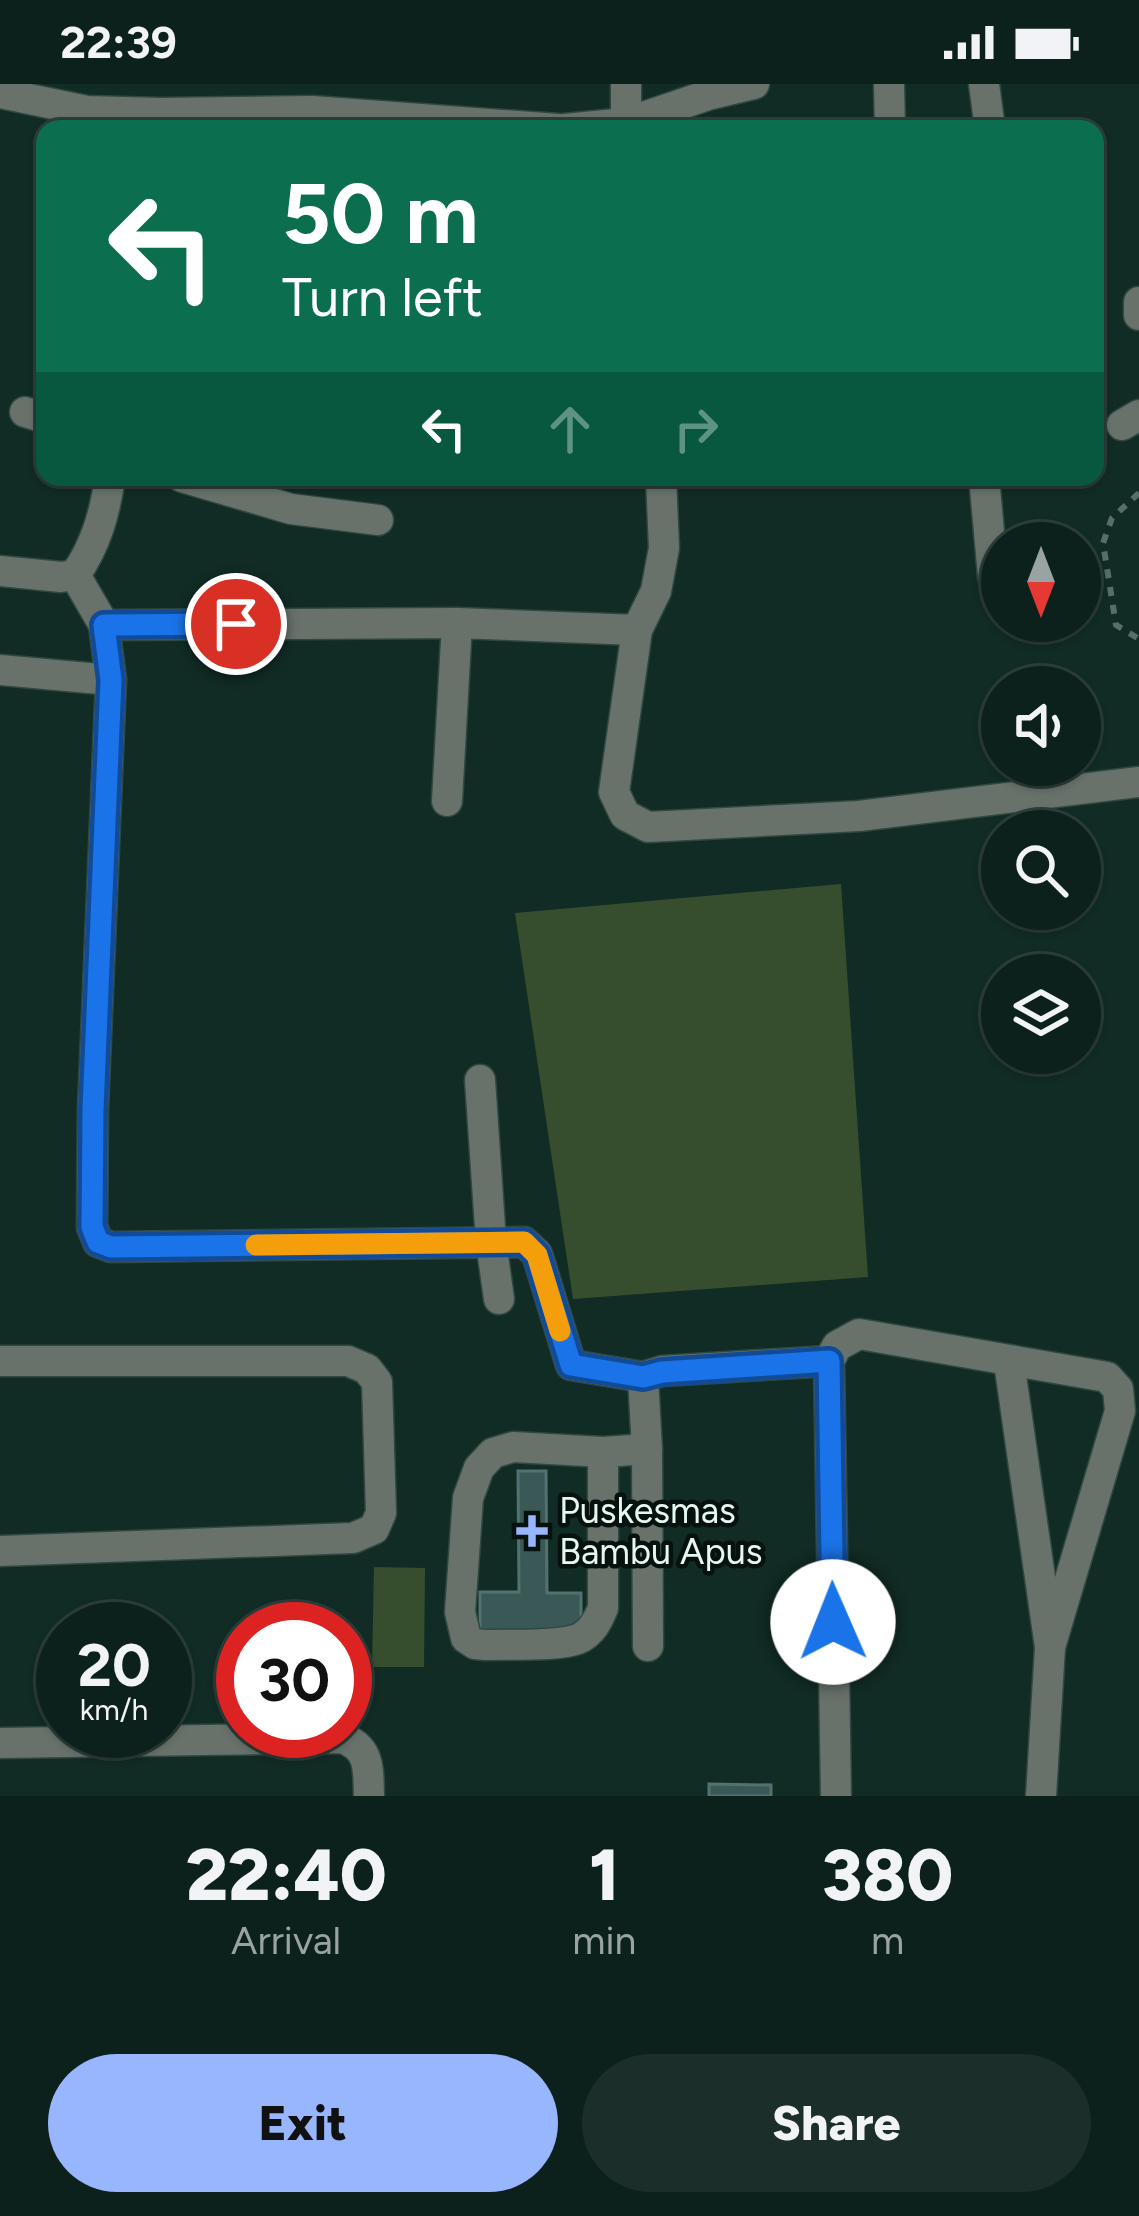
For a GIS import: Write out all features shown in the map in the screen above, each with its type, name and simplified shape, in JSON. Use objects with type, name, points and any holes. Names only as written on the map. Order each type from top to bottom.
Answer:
[{"type":"street","points":[[626,84],[626,120]]},
{"type":"street","points":[[642,120],[754,84]]},
{"type":"street","points":[[889,84],[890,120]]},
{"type":"street","points":[[984,84],[989,120]]},
{"type":"street","points":[[0,93],[86,111],[312,111],[437,120]]},
{"type":"street","points":[[1139,302],[1139,315]]},
{"type":"street","points":[[75,575],[95,538],[109,486]]},
{"type":"street","points":[[213,486],[291,509],[378,520]]},
{"type":"street","points":[[661,486],[664,548],[656,591],[637,631],[614,792],[625,815],[648,827],[859,816],[1139,782]]},
{"type":"street","points":[[985,486],[988,522]]},
{"type":"street","points":[[0,571],[75,575]]},
{"type":"street","points":[[75,575],[104,625],[111,680],[93,1109],[92,1227],[98,1242],[111,1247],[524,1242],[537,1255],[571,1365],[643,1377],[829,1361]]},
{"type":"street","points":[[104,625],[457,623],[637,631]]},
{"type":"street","points":[[447,801],[457,623]]},
{"type":"street","points":[[0,670],[111,680]]},
{"type":"street","points":[[480,1080],[499,1299]]},
{"type":"street","points":[[836,1796],[829,1361],[837,1346],[859,1334],[1108,1377],[1118,1389],[1120,1411],[1050,1647]]},
{"type":"street","points":[[0,1361],[348,1361],[367,1369],[377,1382],[381,1513],[374,1529],[353,1538],[0,1551]]},
{"type":"street","points":[[1010,1363],[1050,1647],[1041,1796]]},
{"type":"street","points":[[643,1377],[648,1646]]},
{"type":"street","points":[[603,1452],[603,1607],[596,1622],[578,1639],[486,1645],[466,1638],[460,1612],[468,1498],[479,1468],[493,1453],[513,1447],[603,1452],[647,1449]]},
{"type":"street","points":[[603,1591],[647,1588]]},
{"type":"street","points":[[0,1743],[342,1738],[356,1743],[367,1757],[369,1796]]},
{"type":"path","points":[[1139,494],[1112,518],[1103,543],[1117,625],[1139,639]]},
{"type":"green space","points":[[841,884],[868,1277],[573,1299],[515,913]]},
{"type":"green space","points":[[374,1567],[425,1568],[424,1667],[372,1667]]},
{"type":"building","name":"Puskesmas Bambu Apus","points":[[518,1471],[546,1471],[547,1593],[581,1593],[581,1631],[480,1631],[480,1592],[519,1592]]},
{"type":"building","points":[[709,1784],[771,1785],[771,1796],[709,1796]]},
{"type":"slow traffic","points":[[256,1245],[524,1242],[537,1255],[560,1331]]},
{"type":"place","name":"Puskesmas Bambu Apus","points":[[532,1531]]},
{"type":"route","points":[[236,624],[104,625],[111,680],[93,1109],[92,1227],[98,1242],[111,1247],[524,1242],[537,1255],[571,1365],[643,1377],[829,1361],[833,1622]]}]
